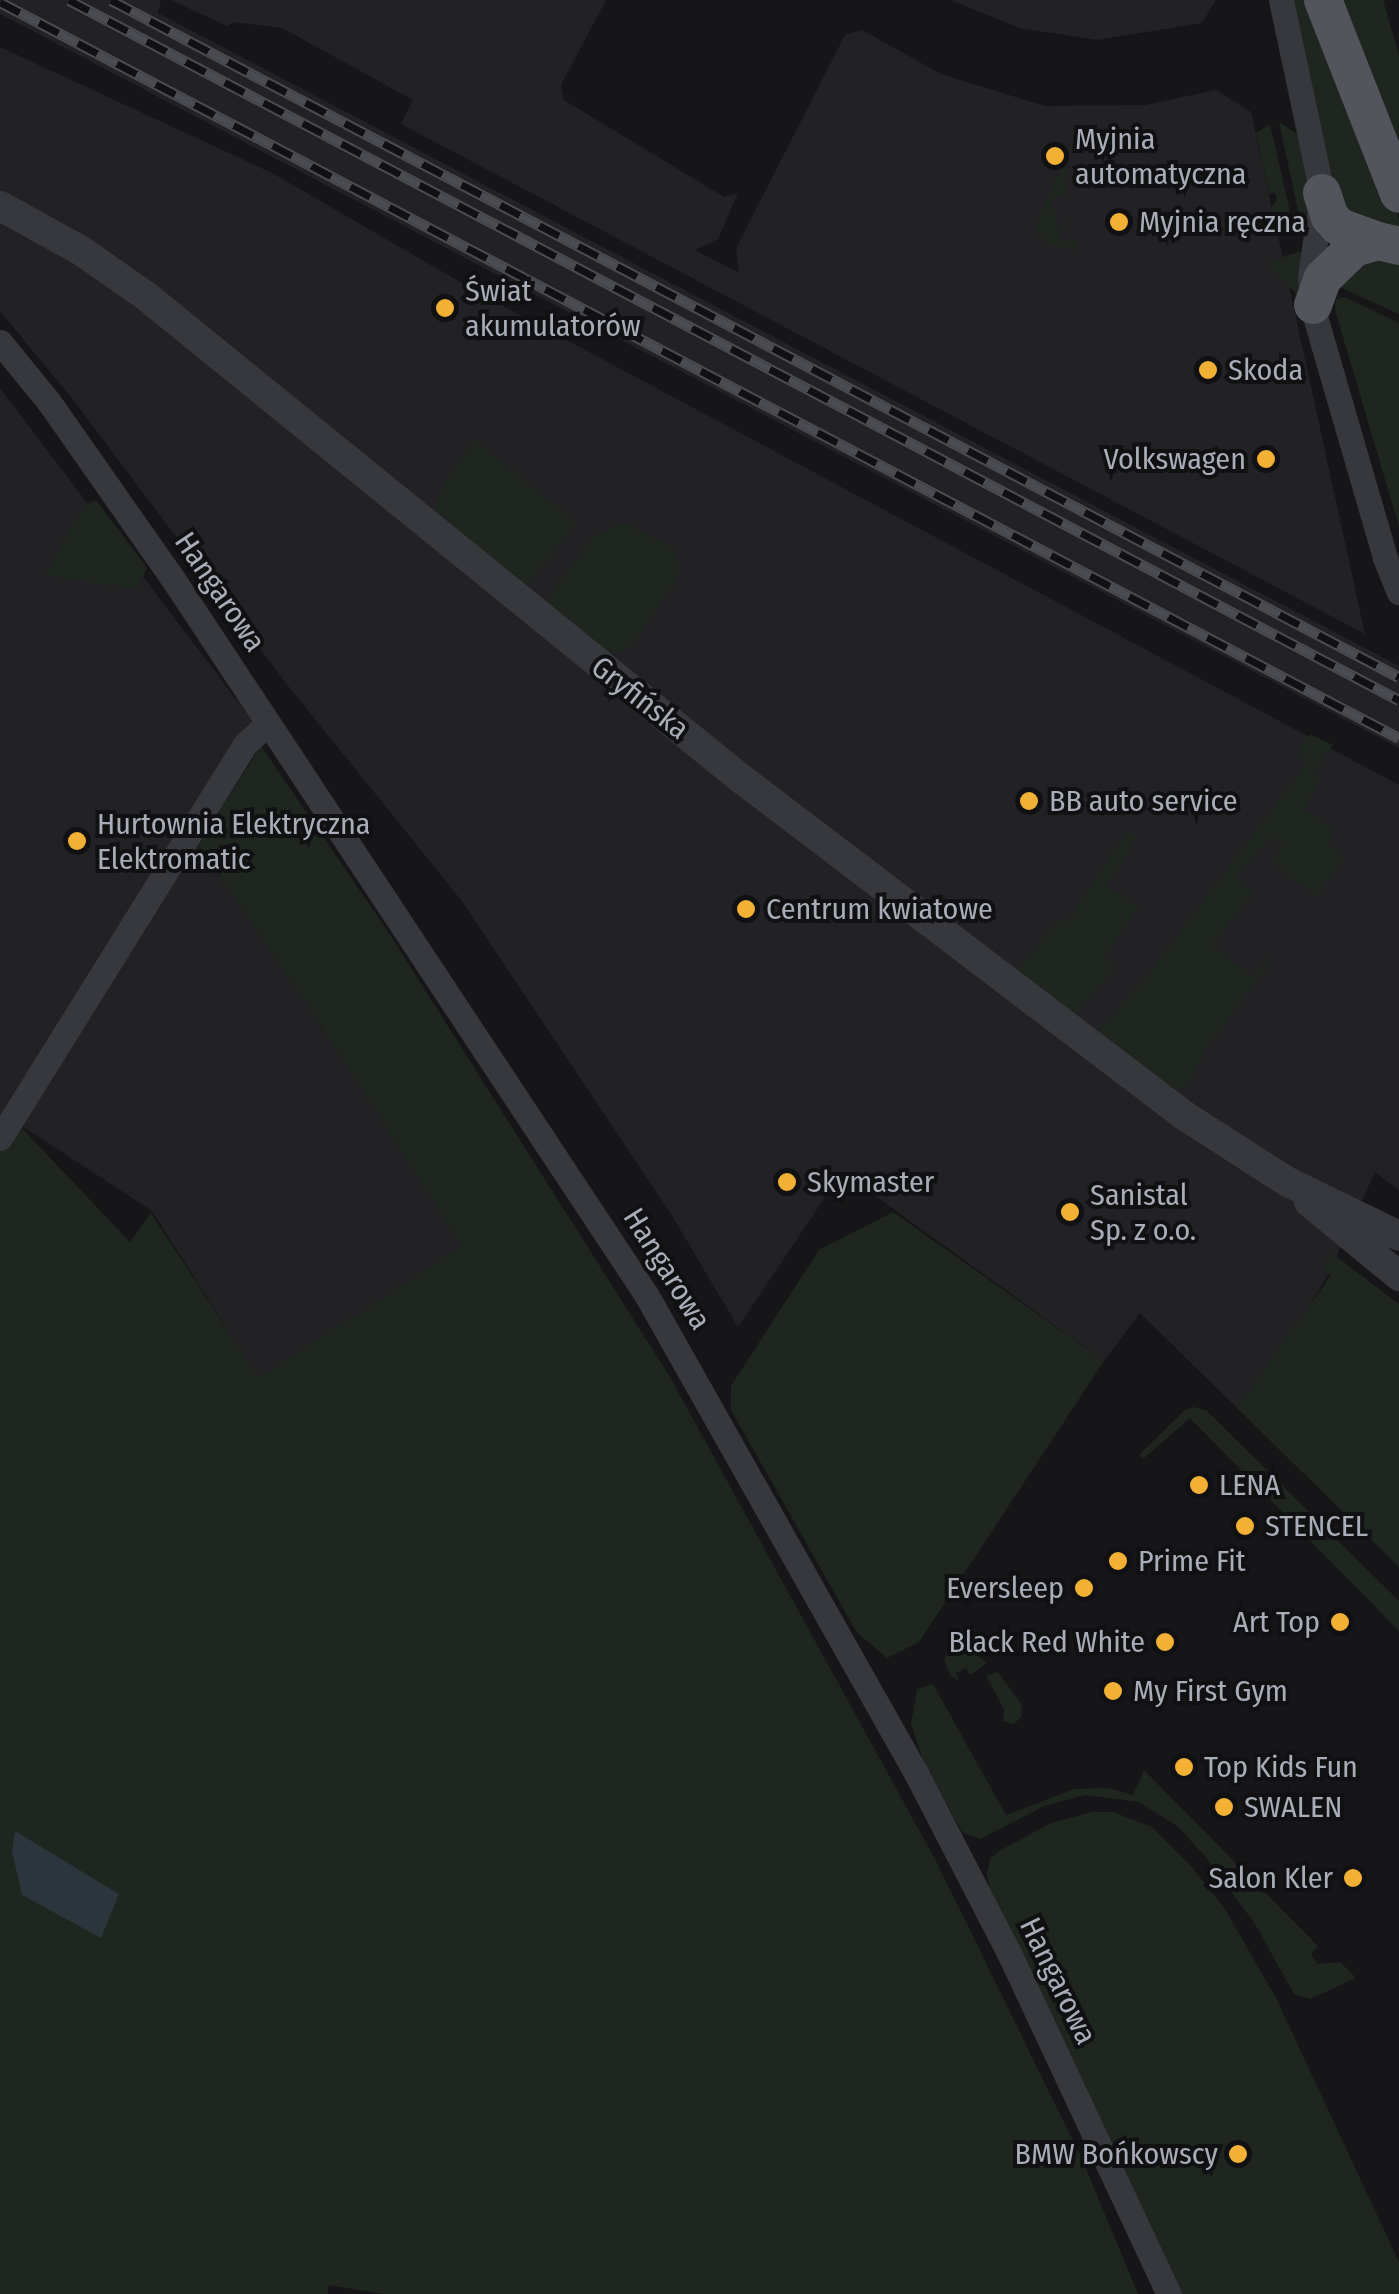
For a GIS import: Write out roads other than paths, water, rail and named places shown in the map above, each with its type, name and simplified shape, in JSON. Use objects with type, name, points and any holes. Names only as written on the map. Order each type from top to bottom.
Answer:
[{"type":"main road","points":[[1323,0],[1399,194]]},
{"type":"main road","points":[[1322,193],[1330,216],[1339,227],[1388,244]]},
{"type":"main road","points":[[1313,305],[1320,283],[1354,248],[1388,244]]},
{"type":"street","points":[[1281,0],[1322,193],[1310,276],[1313,305],[1385,558],[1399,592]]},
{"type":"street","name":"Gryfińska","points":[[0,206],[80,250],[146,296],[740,777],[1161,1098],[1288,1182],[1399,1236]]},
{"type":"street","name":"Hangarowa","points":[[0,342],[92,462],[268,723],[528,1112],[676,1345],[962,1860],[1170,2294]]},
{"type":"street","points":[[0,1138],[245,744],[268,723]]},
{"type":"street","name":"Gryfińska","points":[[1288,1182],[1342,1232],[1399,1276]]},
{"type":"railway","points":[[69,0],[1399,700]]},
{"type":"railway","points":[[111,0],[1399,677]]},
{"type":"railway","points":[[0,2],[1399,738]]},
{"type":"place","name":"Myjnia automatyczna","points":[[1055,156]]},
{"type":"place","name":"Myjnia ręczna","points":[[1119,222]]},
{"type":"place","name":"Świat akumulatorów","points":[[445,308]]},
{"type":"place","name":"Skoda","points":[[1208,370]]},
{"type":"place","name":"Volkswagen","points":[[1266,459]]},
{"type":"place","name":"BB auto service","points":[[1029,801]]},
{"type":"place","name":"Hurtownia Elektryczna Elektromatic","points":[[77,841]]},
{"type":"place","name":"Centrum kwiatowe","points":[[746,909]]},
{"type":"place","name":"Skymaster","points":[[787,1182]]},
{"type":"place","name":"Sanistal Sp. z o.o.","points":[[1070,1212]]},
{"type":"place","name":"LENA","points":[[1199,1485]]},
{"type":"place","name":"STENCEL","points":[[1245,1526]]},
{"type":"place","name":"Prime Fit","points":[[1118,1561]]},
{"type":"place","name":"Eversleep","points":[[1084,1588]]},
{"type":"place","name":"Art Top","points":[[1340,1622]]},
{"type":"place","name":"Black Red White","points":[[1165,1642]]},
{"type":"place","name":"My First Gym","points":[[1113,1691]]},
{"type":"place","name":"Top Kids Fun","points":[[1184,1767]]},
{"type":"place","name":"SWALEN","points":[[1224,1807]]},
{"type":"place","name":"Salon Kler","points":[[1353,1878]]},
{"type":"place","name":"BMW Bońkowscy","points":[[1238,2154]]}]
